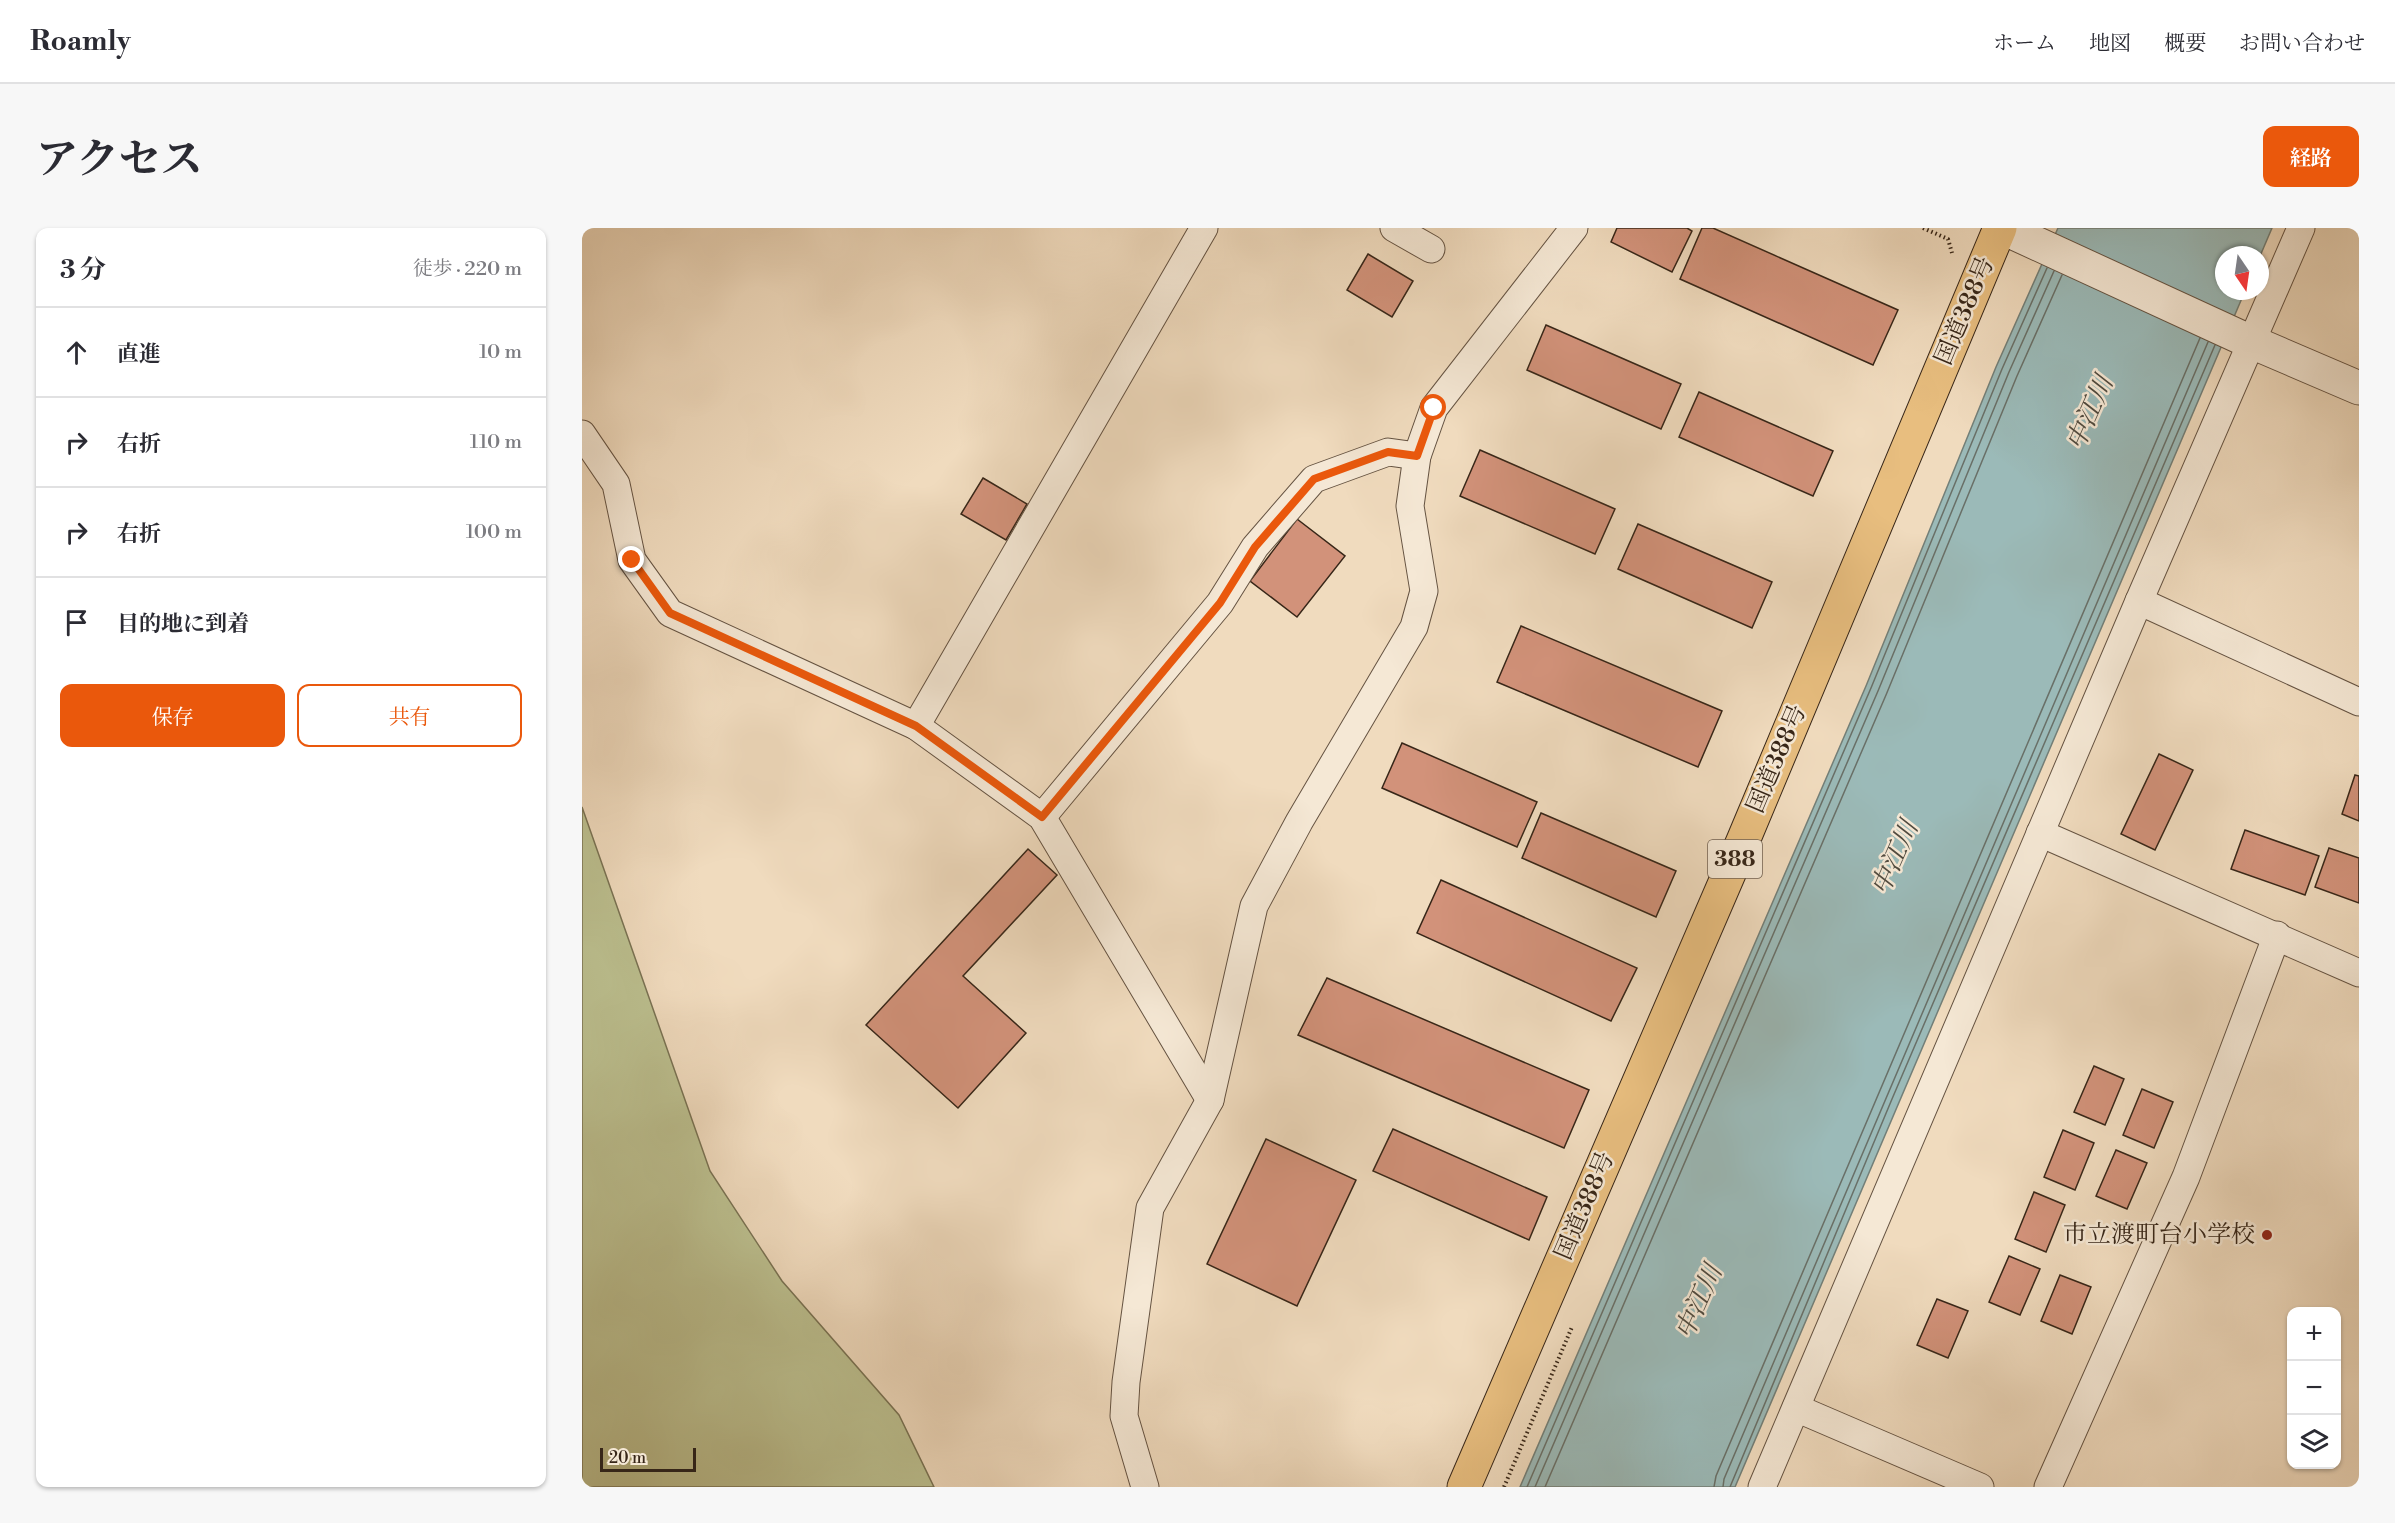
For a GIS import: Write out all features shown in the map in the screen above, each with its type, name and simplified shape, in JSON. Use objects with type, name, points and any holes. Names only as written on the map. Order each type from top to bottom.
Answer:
[{"type":"highway","name":"国道388号","points":[[1464,1487],[1738,852],[2001,228]]},
{"type":"street","points":[[916,726],[1204,228]]},
{"type":"street","points":[[1394,228],[1431,249]]},
{"type":"street","points":[[1144,1487],[1124,1416],[1126,1382],[1150,1208],[1210,1100],[1254,906],[1299,822],[1414,627],[1424,591],[1410,506],[1417,456],[1434,408],[1574,228]]},
{"type":"street","points":[[2001,228],[2246,340],[2359,388]]},
{"type":"street","points":[[1762,1487],[2139,602],[2246,340],[2301,228]]},
{"type":"street","points":[[582,434],[616,484],[632,560],[670,613],[916,726],[1042,817],[1210,1100]]},
{"type":"street","points":[[1042,817],[1220,603],[1255,547],[1314,479],[1388,452],[1417,456]]},
{"type":"street","points":[[2139,602],[2359,702]]},
{"type":"street","points":[[2040,833],[2277,935],[2359,973]]},
{"type":"street","points":[[2048,1487],[2186,1177],[2277,935]]},
{"type":"street","points":[[1796,1408],[1980,1487]]},
{"type":"path","points":[[1923,228],[1948,239],[1952,248],[1952,258]]},
{"type":"green space","points":[[582,807],[710,1171],[782,1281],[899,1415],[934,1487],[582,1487]]},
{"type":"water","name":"中江川","points":[[2058,228],[2272,228],[2264,246],[2215,246],[2215,300],[2241,300],[1735,1487],[1520,1487],[1866,686],[1996,367]]},
{"type":"building","points":[[1617,228],[1687,228],[1692,231],[1672,272],[1611,242]]},
{"type":"building","points":[[1702,228],[1713,228],[1898,310],[1873,365],[1680,279]]},
{"type":"building","points":[[1368,254],[1413,281],[1392,317],[1347,290]]},
{"type":"building","points":[[1546,325],[1681,384],[1661,429],[1527,370]]},
{"type":"building","points":[[1699,392],[1833,451],[1813,496],[1679,437]]},
{"type":"building","points":[[1480,450],[1615,509],[1595,554],[1460,496]]},
{"type":"building","points":[[983,478],[1027,504],[1006,540],[961,514]]},
{"type":"building","points":[[1297,519],[1345,556],[1297,617],[1250,581]]},
{"type":"building","points":[[1638,524],[1772,582],[1752,628],[1618,569]]},
{"type":"building","points":[[1521,626],[1722,711],[1698,767],[1497,682]]},
{"type":"building","points":[[1402,743],[1537,802],[1517,847],[1382,788]]},
{"type":"building","points":[[2159,754],[2193,770],[2155,850],[2121,834]]},
{"type":"building","points":[[2355,775],[2359,776],[2359,821],[2342,814]]},
{"type":"building","points":[[1541,813],[1676,871],[1656,917],[1522,858]]},
{"type":"building","points":[[2245,830],[2319,856],[2305,895],[2231,869]]},
{"type":"building","points":[[2329,848],[2359,858],[2359,903],[2315,887]]},
{"type":"building","points":[[1028,849],[1057,875],[963,976],[1026,1033],[958,1108],[866,1025]]},
{"type":"building","points":[[1441,880],[1637,968],[1611,1021],[1417,933]]},
{"type":"building","points":[[1327,978],[1589,1090],[1564,1148],[1298,1035]]},
{"type":"building","points":[[2094,1066],[2124,1079],[2105,1125],[2074,1112]]},
{"type":"building","points":[[2142,1089],[2173,1102],[2154,1148],[2123,1135]]},
{"type":"building","points":[[1393,1129],[1547,1197],[1529,1240],[1373,1171]]},
{"type":"building","points":[[2063,1130],[2094,1143],[2075,1190],[2044,1177]]},
{"type":"building","points":[[1266,1139],[1356,1180],[1297,1306],[1207,1264]]},
{"type":"building","points":[[2116,1150],[2147,1163],[2127,1209],[2096,1196]]},
{"type":"building","points":[[2034,1192],[2065,1205],[2046,1252],[2015,1239]]},
{"type":"building","points":[[2009,1256],[2040,1269],[2020,1315],[1989,1302]]},
{"type":"building","points":[[2060,1275],[2091,1287],[2072,1334],[2041,1321]]},
{"type":"building","points":[[1937,1299],[1968,1311],[1948,1358],[1917,1345]]},
{"type":"place","name":"市立渡町台小学校","points":[[2267,1235]]},
{"type":"route","points":[[632,560],[670,613],[916,726],[1042,817],[1220,603],[1255,547],[1314,479],[1388,452],[1417,456],[1434,408]]}]
